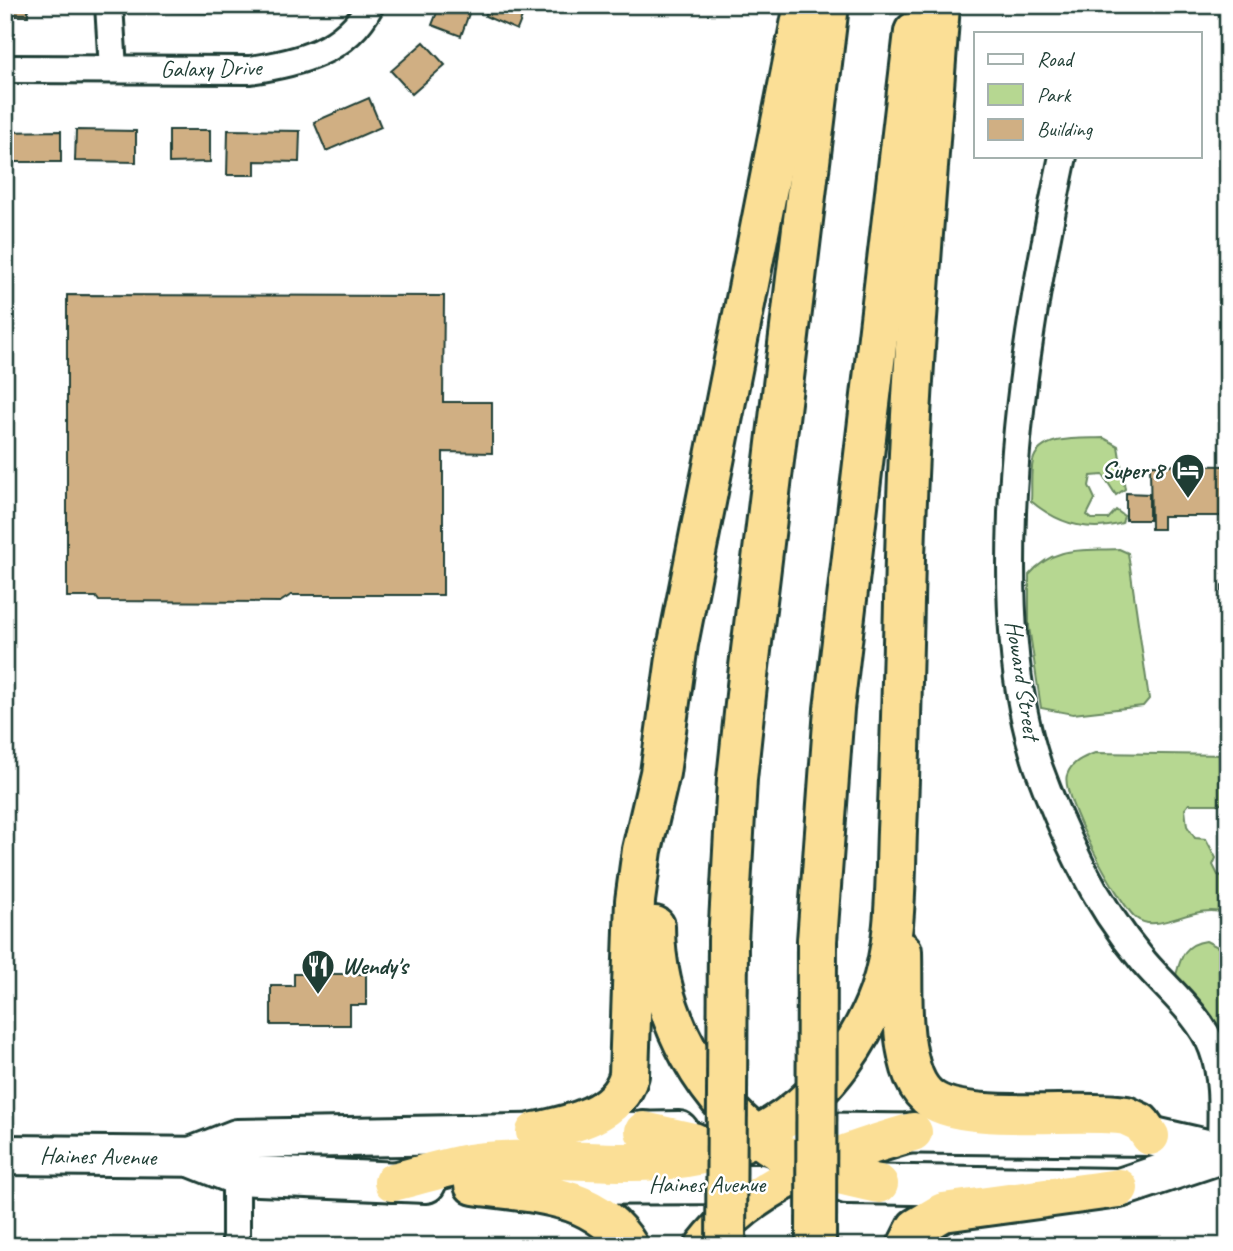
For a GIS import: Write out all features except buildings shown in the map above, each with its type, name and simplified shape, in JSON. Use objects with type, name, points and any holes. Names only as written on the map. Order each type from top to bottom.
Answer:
[{"type":"highway","points":[[535,1132],[596,1114],[614,1101],[626,1086],[632,1057],[635,901],[642,850],[660,773],[678,645],[804,5]]},
{"type":"highway","points":[[726,1246],[728,942],[737,779],[830,5]]},
{"type":"highway","points":[[816,1246],[817,942],[834,709],[918,5]]},
{"type":"highway","points":[[393,1182],[476,1162],[644,1162],[691,1160],[714,1153],[788,1116],[826,1079],[855,1042],[879,992],[894,921],[906,510],[940,5]]},
{"type":"highway","points":[[660,773],[654,929],[661,982],[676,1027],[689,1053],[734,1114],[785,1155],[815,1167],[879,1184]]},
{"type":"highway","points":[[899,785],[904,1021],[911,1068],[919,1086],[927,1097],[944,1106],[965,1110],[1126,1116],[1140,1123],[1150,1136]]},
{"type":"highway","points":[[644,1131],[693,1142],[774,1185],[802,1209],[835,1246]]},
{"type":"highway","points":[[705,1246],[722,1224],[755,1196],[774,1185],[861,1147],[913,1132]]},
{"type":"highway","points":[[474,1185],[533,1193],[590,1208],[605,1217],[628,1246]]},
{"type":"highway","points":[[907,1246],[916,1228],[943,1212],[1119,1188]]},
{"type":"main road","points":[[236,1157],[442,1134],[644,1131],[1150,1136],[1224,1154]]},
{"type":"main road","name":"Haines Avenue","points":[[5,1155],[225,1157],[234,1152],[236,1157],[393,1182],[474,1185],[879,1184],[1119,1188],[1224,1154]]},
{"type":"street","points":[[109,5],[113,69]]},
{"type":"street","name":"Galaxy Drive","points":[[5,69],[250,70],[276,66],[327,50],[350,33],[370,5]]},
{"type":"street","name":"Howard Street","points":[[1063,158],[1026,349],[1016,426],[1010,585],[1012,635],[1019,680],[1038,765],[1080,864],[1116,925],[1203,1029],[1213,1046],[1221,1092],[1224,1154]]},
{"type":"street","points":[[236,1157],[236,1246]]},
{"type":"green space","points":[[1104,438],[1118,446],[1125,489],[1116,495],[1103,475],[1091,476],[1089,486],[1095,499],[1087,515],[1092,519],[1108,519],[1116,510],[1124,516],[1122,523],[1097,527],[1073,524],[1051,515],[1031,501],[1033,461],[1037,452],[1053,442]]},
{"type":"green space","points":[[1119,549],[1128,553],[1149,699],[1143,706],[1073,714],[1041,708],[1029,627],[1029,575],[1039,565],[1059,554],[1081,550]]},
{"type":"green space","points":[[1095,753],[1228,755],[1228,804],[1189,804],[1185,809],[1187,826],[1195,838],[1206,839],[1216,858],[1213,865],[1218,875],[1228,877],[1228,914],[1203,912],[1155,923],[1136,918],[1104,871],[1081,825],[1067,786],[1067,775],[1075,763]]},
{"type":"green space","points":[[1206,941],[1228,952],[1228,1036],[1176,975],[1185,952],[1193,945]]},
{"type":"place","name":"Super 8","points":[[1188,500]]},
{"type":"place","name":"Wendy's","points":[[318,996]]}]
